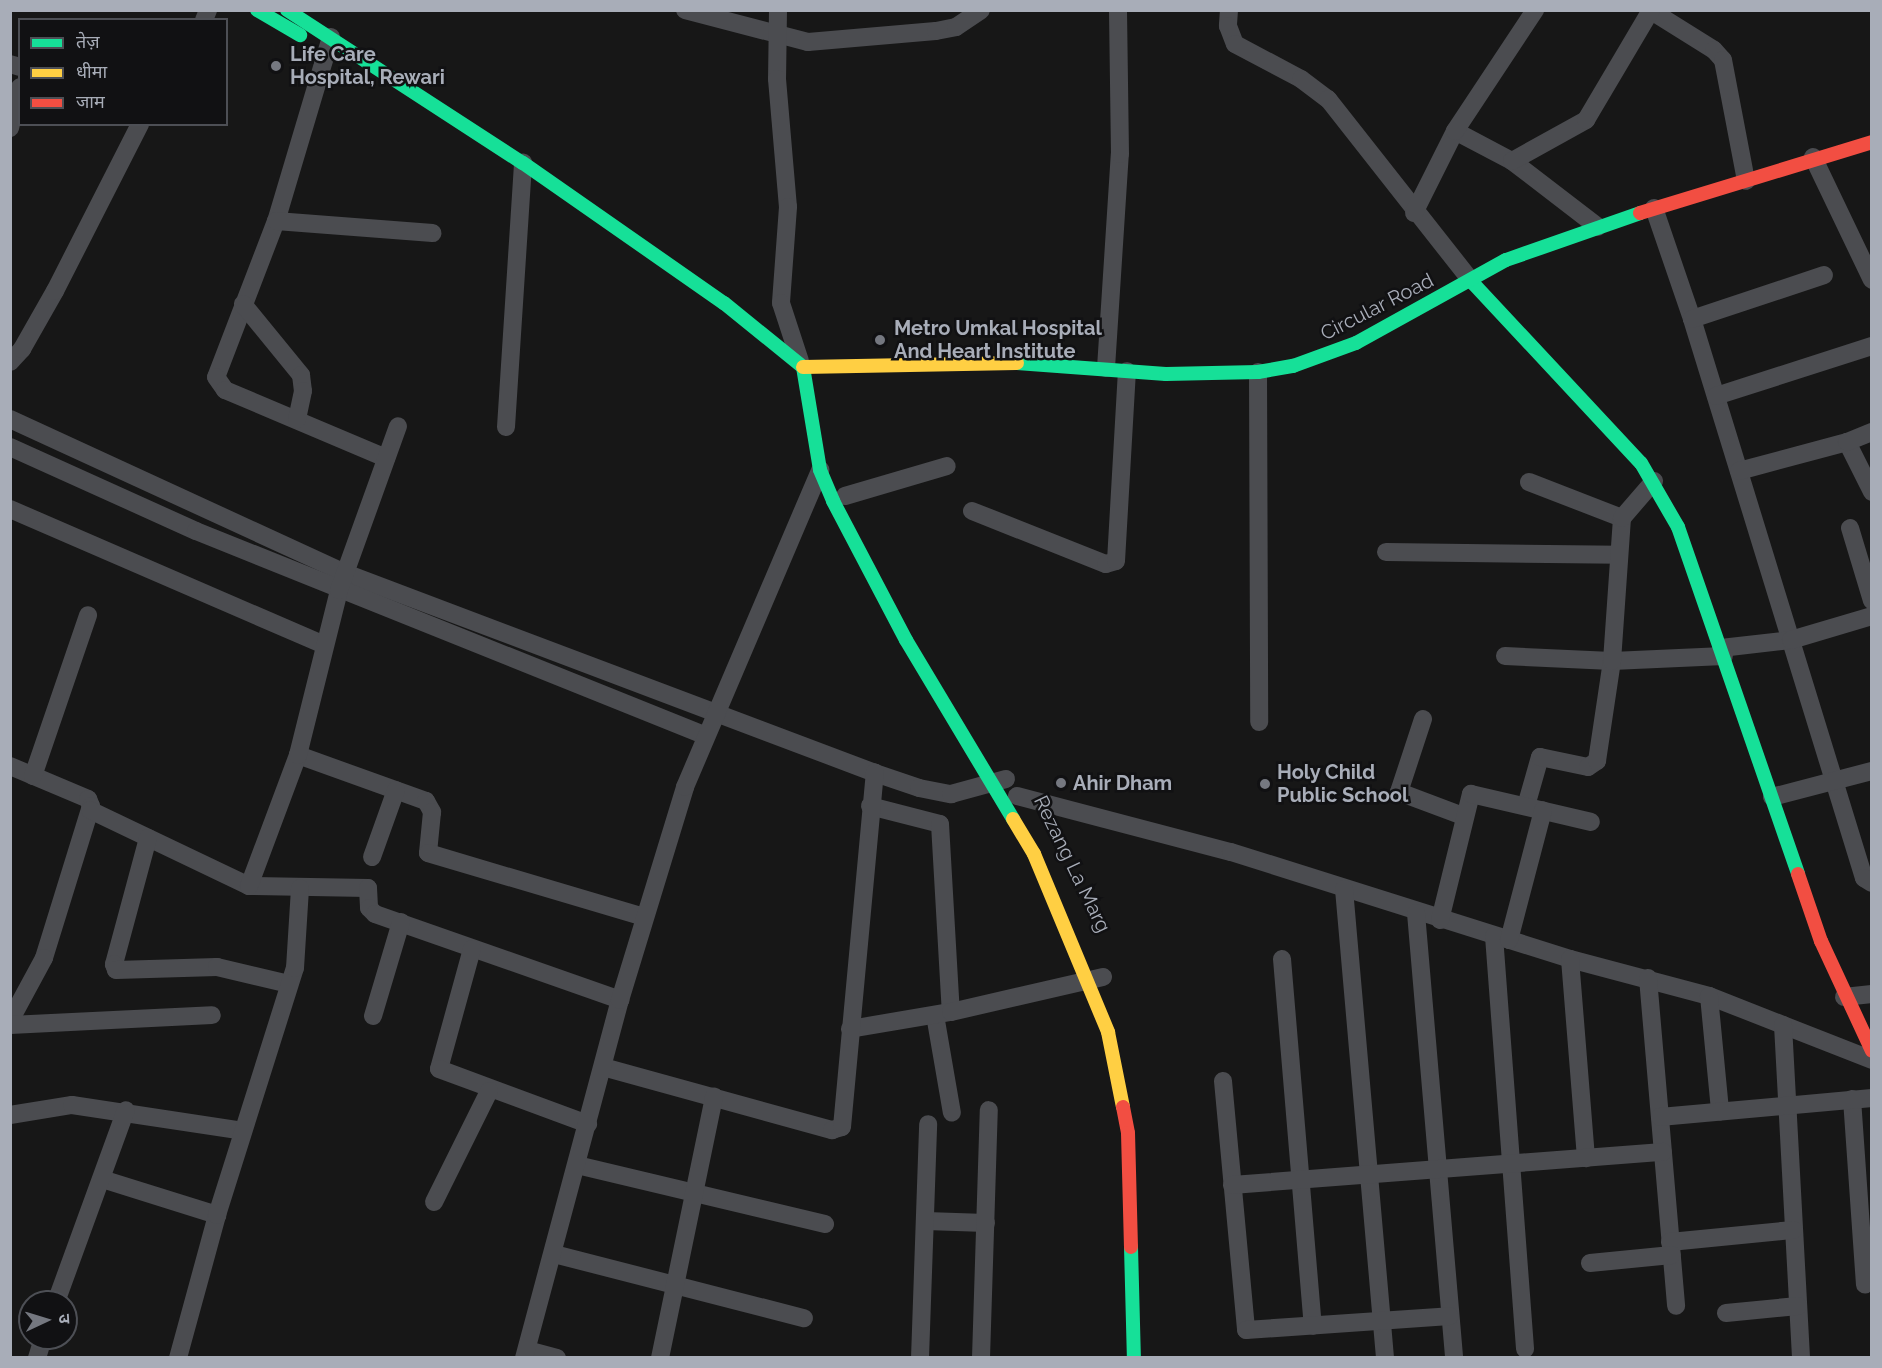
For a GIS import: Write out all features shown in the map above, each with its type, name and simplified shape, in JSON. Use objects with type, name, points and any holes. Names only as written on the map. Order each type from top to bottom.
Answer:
[{"type":"main road","points":[[257,10],[350,54],[523,164],[724,303],[802,367]]},
{"type":"main road","points":[[287,10],[329,44]]},
{"type":"main road","name":"Circular Road","points":[[802,367],[1027,363],[1127,371],[1258,372],[1293,366],[1356,343],[1506,260],[1654,208],[1746,181],[1813,157],[1872,142]]},
{"type":"main road","points":[[1471,281],[1654,481],[1678,527],[1844,997],[1872,1051]]},
{"type":"main road","name":"Rezang La Marg","points":[[802,367],[820,470],[863,564],[941,684],[1000,781],[1034,854],[1102,982],[1126,1045]]},
{"type":"main road","name":"Rezang La Marg","points":[[814,433],[941,684]]},
{"type":"main road","name":"Rezang La Marg","points":[[1000,781],[1017,796],[1029,814]]},
{"type":"main road","name":"Rezang La Marg","points":[[1039,833],[1061,880]]},
{"type":"main road","name":"Rezang La Marg","points":[[1102,982],[1108,1032],[1128,1133],[1134,1358]]},
{"type":"main road","points":[[1139,1109],[1144,1179]]},
{"type":"main road","points":[[1146,1232],[1146,1358]]},
{"type":"street","points":[[686,10],[808,42],[904,35],[956,27],[981,10]]},
{"type":"street","points":[[778,10],[775,33],[788,207],[781,303],[790,340],[802,367]]},
{"type":"street","points":[[1106,368],[1117,251],[1120,154],[1118,10]]},
{"type":"street","points":[[1229,10],[1228,26],[1234,44],[1301,79],[1328,99],[1414,213],[1471,281]]},
{"type":"street","points":[[1414,213],[1455,130],[1535,10]]},
{"type":"street","points":[[1512,161],[1586,120],[1651,11],[1714,50],[1723,60],[1746,181]]},
{"type":"street","points":[[329,44],[276,221],[218,369],[218,383],[225,390],[386,458]]},
{"type":"street","points":[[10,128],[18,95]]},
{"type":"street","points":[[14,351],[139,126]]},
{"type":"street","points":[[1455,130],[1512,161],[1598,227]]},
{"type":"street","points":[[1813,157],[1872,280]]},
{"type":"street","points":[[506,427],[523,164]]},
{"type":"street","points":[[1654,208],[1692,319],[1864,878],[1872,883]]},
{"type":"street","points":[[276,221],[434,233]]},
{"type":"street","points":[[1692,319],[1824,275]]},
{"type":"street","points":[[243,304],[301,375],[303,391],[297,419]]},
{"type":"street","points":[[1716,396],[1872,346]]},
{"type":"street","points":[[972,511],[1106,564],[1116,561],[1127,371]]},
{"type":"street","points":[[1258,372],[1259,722]]},
{"type":"street","points":[[10,419],[342,582],[715,711],[919,788],[951,794],[1000,781]]},
{"type":"street","points":[[249,886],[298,755],[324,645],[342,582],[398,426]]},
{"type":"street","points":[[1739,471],[1847,442],[1872,432]]},
{"type":"street","points":[[1847,442],[1872,492]]},
{"type":"street","points":[[10,447],[342,582],[704,735]]},
{"type":"street","points":[[845,496],[947,466]]},
{"type":"street","points":[[556,1358],[526,1354],[644,917],[704,735],[820,470]]},
{"type":"street","points":[[1525,1349],[1511,1163],[1501,938],[1534,808],[1540,757],[1588,767],[1597,761],[1612,661],[1622,518],[1654,481]]},
{"type":"street","points":[[1529,482],[1622,518]]},
{"type":"street","points":[[10,509],[324,645]]},
{"type":"street","points":[[1850,528],[1872,601]]},
{"type":"street","points":[[1386,552],[1619,555]]},
{"type":"street","points":[[33,776],[88,615]]},
{"type":"street","points":[[1505,656],[1612,661],[1723,652],[1791,640],[1872,616]]},
{"type":"street","points":[[1423,719],[1399,792],[1463,816]]},
{"type":"street","points":[[298,755],[396,790],[429,806],[428,853],[644,917]]},
{"type":"street","points":[[10,766],[88,799],[90,810],[44,957],[10,1023],[212,1015]]},
{"type":"street","points":[[1772,797],[1872,771]]},
{"type":"street","points":[[603,1067],[838,1130],[844,1122],[850,1029],[875,773]]},
{"type":"street","points":[[372,857],[396,790]]},
{"type":"street","points":[[951,794],[940,824],[943,1014],[952,1113]]},
{"type":"street","points":[[1440,920],[1463,816],[1471,794],[1591,822]]},
{"type":"street","points":[[1017,796],[1231,852],[1416,913],[1570,959],[1709,996],[1872,1060]]},
{"type":"street","points":[[870,806],[940,824]]},
{"type":"street","points":[[90,810],[249,886],[368,888],[371,911],[620,1000]]},
{"type":"street","points":[[148,838],[114,964],[116,970],[217,967],[289,984]]},
{"type":"street","points":[[178,1358],[218,1215],[299,948],[300,888]]},
{"type":"street","points":[[1344,889],[1385,1358]]},
{"type":"street","points":[[1416,913],[1435,1169],[1454,1358]]},
{"type":"street","points":[[373,1016],[401,922]]},
{"type":"street","points":[[472,949],[438,1066],[443,1073],[489,1091],[588,1124]]},
{"type":"street","points":[[1282,959],[1313,1326]]},
{"type":"street","points":[[1570,959],[1586,1158]]},
{"type":"street","points":[[1648,978],[1676,1306]]},
{"type":"street","points":[[850,1029],[943,1014],[1102,982]]},
{"type":"street","points":[[1844,997],[1872,994]]},
{"type":"street","points":[[1709,996],[1720,1111]]},
{"type":"street","points":[[1783,1025],[1801,1358]]},
{"type":"street","points":[[1223,1081],[1246,1330],[1450,1316]]},
{"type":"street","points":[[434,1202],[489,1091]]},
{"type":"street","points":[[660,1358],[714,1097]]},
{"type":"street","points":[[1660,1117],[1872,1098]]},
{"type":"street","points":[[1852,1099],[1864,1285]]},
{"type":"street","points":[[10,1115],[72,1105],[126,1110],[243,1131]]},
{"type":"street","points":[[60,1290],[126,1110]]},
{"type":"street","points":[[981,1358],[989,1110]]},
{"type":"street","points":[[920,1358],[928,1124]]},
{"type":"street","points":[[1232,1185],[1663,1152]]},
{"type":"street","points":[[577,1165],[825,1224]]},
{"type":"street","points":[[102,1179],[218,1215]]},
{"type":"street","points":[[926,1221],[986,1223]]},
{"type":"street","points":[[1590,1263],[1793,1230]]},
{"type":"street","points":[[554,1254],[804,1318]]},
{"type":"street","points":[[1726,1313],[1797,1306]]},
{"type":"traffic: fast","points":[[257,10],[300,35]]},
{"type":"traffic: fast","points":[[287,10],[523,163],[724,303],[803,367]]},
{"type":"traffic: fast","points":[[1017,363],[1166,374],[1258,372],[1293,366],[1356,343],[1506,260],[1640,213]]},
{"type":"traffic: fast","points":[[1471,281],[1641,463],[1678,527],[1798,874]]},
{"type":"traffic: fast","points":[[803,367],[820,470],[833,501],[906,640],[1013,819]]},
{"type":"traffic: fast","points":[[1131,1247],[1134,1358]]},
{"type":"traffic: slow","points":[[803,367],[1017,363]]},
{"type":"traffic: slow","points":[[1013,819],[1034,854],[1108,1032],[1123,1107]]},
{"type":"traffic: jam","points":[[1640,213],[1872,142]]},
{"type":"traffic: jam","points":[[1798,874],[1821,941],[1872,1051]]},
{"type":"traffic: jam","points":[[1123,1107],[1128,1133],[1131,1247]]},
{"type":"place","name":"Life Care Hospital, Rewari","points":[[276,66]]},
{"type":"place","name":"Metro Umkal Hospital And Heart Institute","points":[[880,340]]},
{"type":"place","name":"Ahir Dham","points":[[1061,783]]},
{"type":"place","name":"Holy Child Public School","points":[[1265,784]]}]
